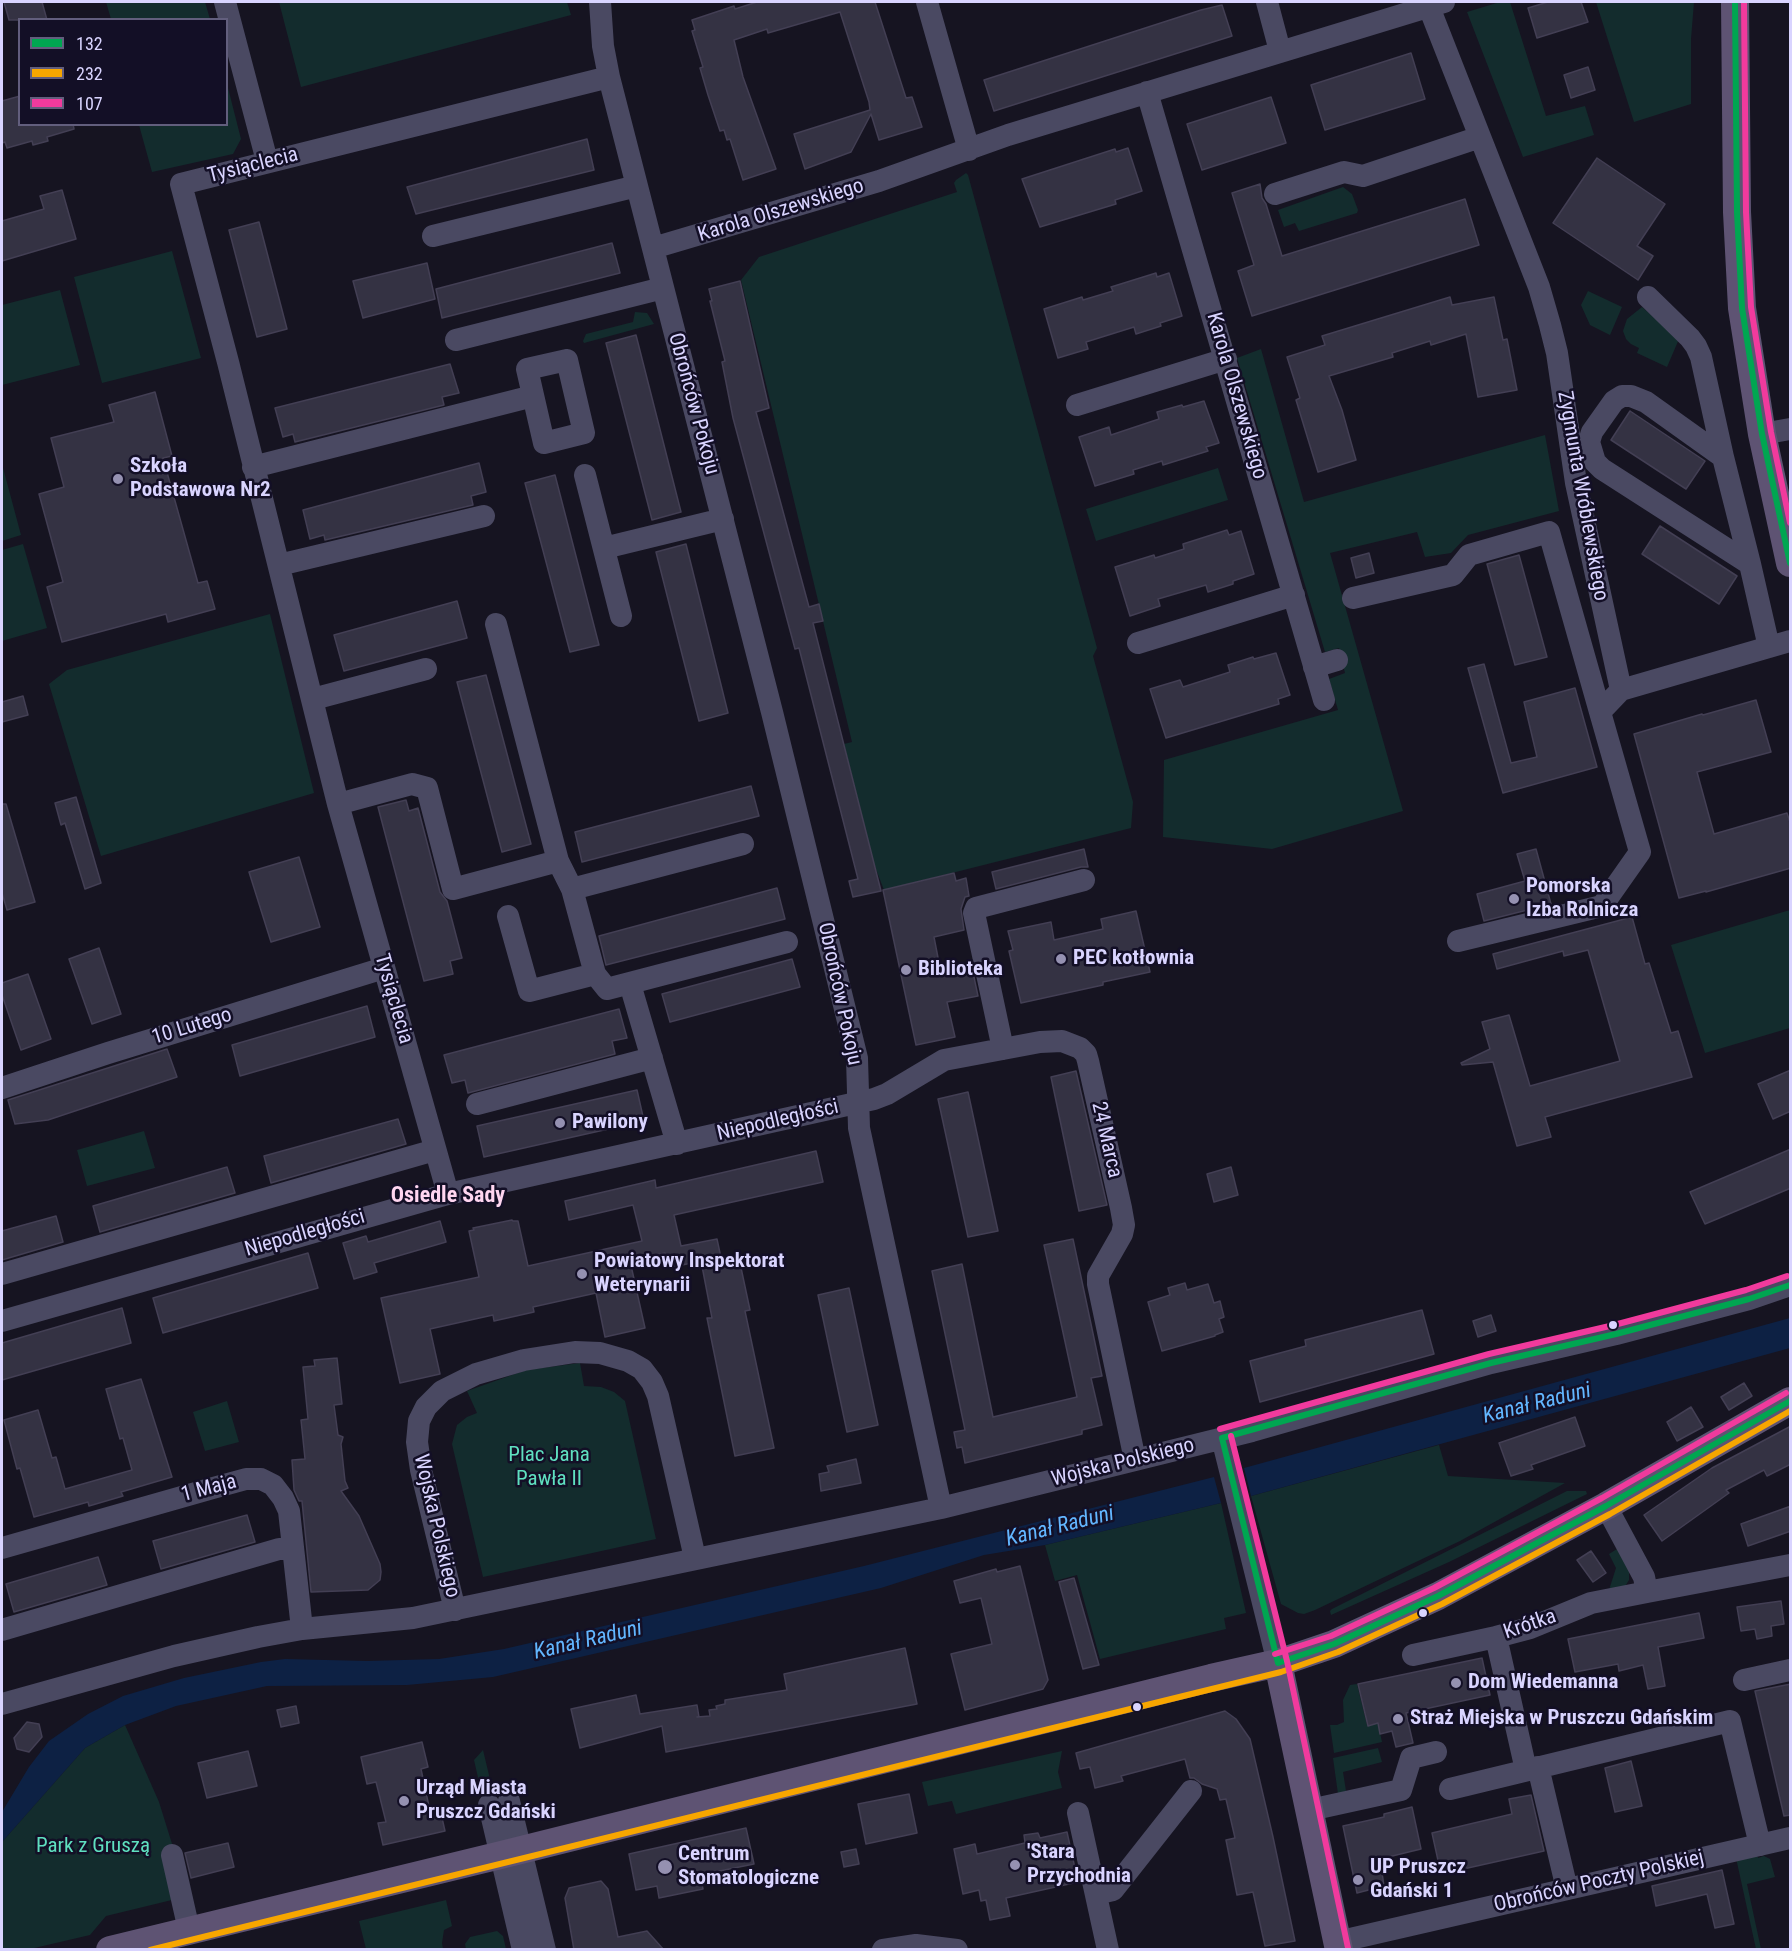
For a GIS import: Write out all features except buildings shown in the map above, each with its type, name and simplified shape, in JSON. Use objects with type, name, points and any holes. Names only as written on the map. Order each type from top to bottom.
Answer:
[{"type":"main road","points":[[1735,2],[1737,212],[1742,308],[1762,434],[1791,563]]},
{"type":"main road","points":[[110,1950],[1278,1663],[1334,1644],[1438,1596],[1606,1506],[1791,1401]]},
{"type":"main road","points":[[1278,1663],[1338,1946]]},
{"type":"street","points":[[225,2],[267,161]]},
{"type":"street","name":"Obrońców Pokoju","points":[[600,2],[603,46],[609,77],[723,519],[857,1058],[859,1128],[941,1508]]},
{"type":"street","points":[[927,2],[969,150]]},
{"type":"street","points":[[1267,2],[1280,51]]},
{"type":"street","name":"Karola Olszewskiego","points":[[653,248],[879,181],[1008,135],[1437,4]]},
{"type":"street","name":"Zygmunta Wróblewskiego","points":[[1437,4],[1480,137],[1539,287],[1557,353],[1576,483],[1621,690]]},
{"type":"street","name":"Tysiąclecia","points":[[448,1194],[339,804],[181,184],[609,77]]},
{"type":"street","name":"Karola Olszewskiego","points":[[1147,92],[1324,700]]},
{"type":"street","points":[[1275,194],[1344,172],[1363,176],[1480,137]]},
{"type":"street","points":[[433,236],[637,186]]},
{"type":"street","points":[[456,340],[663,288]]},
{"type":"street","points":[[1600,712],[1621,690],[1780,644],[1750,564],[1701,357],[1690,338],[1648,297]]},
{"type":"street","points":[[1077,405],[1226,359]]},
{"type":"street","points":[[253,467],[533,396]]},
{"type":"street","points":[[1723,456],[1646,402],[1631,396],[1622,396],[1614,401],[1592,432],[1589,442],[1595,462],[1602,469],[1750,564]]},
{"type":"street","points":[[1762,434],[1791,429]]},
{"type":"street","points":[[585,475],[621,616]]},
{"type":"street","points":[[279,565],[484,516]]},
{"type":"street","points":[[604,548],[723,519]]},
{"type":"street","points":[[1353,598],[1454,574],[1469,555],[1549,532],[1640,852],[1602,906],[1458,941]]},
{"type":"street","points":[[1138,643],[1294,595]]},
{"type":"street","points":[[496,624],[558,861],[572,889],[596,974],[529,991],[508,916]]},
{"type":"street","points":[[1314,667],[1336,660]]},
{"type":"street","points":[[312,699],[426,669]]},
{"type":"street","points":[[339,804],[412,784],[427,788],[453,889],[558,861]]},
{"type":"street","points":[[572,889],[744,844]]},
{"type":"street","points":[[1003,1048],[974,913],[976,908],[1084,880]]},
{"type":"street","name":"Obrońców Pokoju","points":[[596,974],[607,989],[787,942]]},
{"type":"street","name":"10 Lutego","points":[[2,1088],[384,968]]},
{"type":"street","points":[[630,984],[677,1144]]},
{"type":"street","name":"24 Marca","points":[[857,1103],[887,1094],[944,1060],[1040,1042],[1062,1041],[1080,1048],[1086,1054],[1124,1225],[1122,1234],[1098,1276],[1098,1284],[1135,1460]]},
{"type":"street","points":[[477,1104],[652,1058]]},
{"type":"street","name":"Niepodległości","points":[[2,1321],[448,1194],[857,1103]]},
{"type":"street","points":[[2,1274],[435,1150]]},
{"type":"street","name":"Wojska Polskiego","points":[[2,1704],[174,1656],[258,1637],[302,1629],[413,1618],[941,1508],[1222,1438],[1491,1363],[1616,1334],[1749,1299],[1791,1285]]},
{"type":"street","name":"Wojska Polskiego","points":[[455,1610],[421,1470],[417,1442],[419,1421],[426,1407],[442,1391],[476,1374],[524,1360],[575,1352],[600,1353],[628,1360],[642,1369],[652,1382],[658,1396],[695,1558]]},
{"type":"street","points":[[1222,1438],[1278,1663]]},
{"type":"street","name":"1 Maja","points":[[2,1548],[246,1479],[261,1479],[273,1485],[289,1511],[302,1629]]},
{"type":"street","points":[[1606,1506],[1644,1577],[1647,1592]]},
{"type":"street","points":[[2,1630],[279,1549],[293,1549]]},
{"type":"street","name":"Krótka","points":[[1413,1655],[1530,1628],[1591,1603],[1791,1565]]},
{"type":"street","points":[[1496,1637],[1567,1889]]},
{"type":"street","points":[[1744,1680],[1791,1670]]},
{"type":"street","points":[[1450,1789],[1730,1721],[1760,1845]]},
{"type":"street","points":[[1310,1810],[1401,1790],[1411,1758],[1436,1752]]},
{"type":"street","points":[[1096,1894],[1113,1890],[1191,1791]]},
{"type":"street","points":[[499,1803],[512,1852],[545,1950]]},
{"type":"street","points":[[1078,1813],[1108,1950]]},
{"type":"street","name":"Obrońców Poczty Polskiej","points":[[1338,1946],[1567,1889],[1791,1838]]},
{"type":"street","points":[[512,1852],[523,1950]]},
{"type":"street","points":[[172,1855],[189,1930]]},
{"type":"street","points":[[883,1950],[902,1945],[957,1950]]},
{"type":"green space","points":[[106,2],[205,2],[210,18],[111,18]]},
{"type":"green space","points":[[279,2],[567,2],[571,15],[301,87]]},
{"type":"green space","points":[[1500,2],[1510,2],[1546,116],[1585,106],[1594,135],[1523,157],[1467,12]]},
{"type":"green space","points":[[1596,2],[1694,2],[1691,39],[1691,104],[1634,122]]},
{"type":"green space","points":[[228,88],[241,139],[233,154],[152,172],[139,126],[228,126]]},
{"type":"green space","points":[[966,173],[1097,648],[1093,656],[1133,802],[1131,828],[884,890],[874,864],[844,744],[852,742],[741,280],[759,257],[957,192],[954,183]]},
{"type":"green space","points":[[1343,187],[1352,194],[1357,213],[1299,231],[1295,223],[1284,227],[1278,210]]},
{"type":"green space","points":[[172,251],[201,358],[102,383],[74,277]]},
{"type":"green space","points":[[60,290],[80,365],[2,385],[2,305]]},
{"type":"green space","points":[[1588,291],[1622,307],[1610,335],[1590,325],[1581,305]]},
{"type":"green space","points":[[1642,307],[1679,339],[1667,367],[1637,353],[1639,348],[1626,339],[1623,331],[1627,319]]},
{"type":"green space","points":[[635,312],[647,313],[654,324],[584,343],[586,334],[633,322]]},
{"type":"green space","points":[[1261,349],[1304,502],[1545,435],[1559,511],[1468,535],[1451,553],[1425,557],[1417,532],[1330,553],[1403,811],[1272,849],[1163,837],[1164,760],[1338,710],[1329,679],[1345,673],[1339,648],[1325,652],[1237,358]]},
{"type":"green space","points":[[2,464],[21,535],[2,541]]},
{"type":"green space","points":[[1218,468],[1228,500],[1096,541],[1086,509]]},
{"type":"green space","points":[[23,544],[47,628],[2,641],[2,550]]},
{"type":"green space","points":[[270,614],[314,793],[101,856],[49,684],[67,670]]},
{"type":"green space","points":[[1790,910],[1790,1028],[1705,1053],[1671,945]]},
{"type":"green space","points":[[144,1131],[155,1168],[87,1186],[77,1150]]},
{"type":"green space","name":"Plac Jana Pawła II","points":[[580,1363],[584,1386],[601,1387],[614,1392],[625,1401],[656,1539],[483,1577],[452,1444],[457,1425],[477,1413],[467,1391],[526,1370]]},
{"type":"green space","points":[[227,1401],[239,1442],[205,1451],[193,1412]]},
{"type":"green space","points":[[1439,1445],[1448,1476],[1565,1483],[1460,1541],[1315,1610],[1304,1614],[1298,1613],[1281,1604],[1251,1496]]},
{"type":"green space","points":[[1567,1491],[1586,1491],[1587,1494],[1449,1562],[1331,1615],[1332,1609]]},
{"type":"green space","points":[[1221,1503],[1246,1613],[1224,1618],[1226,1629],[1100,1659],[1077,1575],[1055,1581],[1045,1545]]},
{"type":"green space","points":[[1617,1549],[1629,1570],[1629,1580],[1624,1588],[1609,1590],[1616,1568],[1609,1554]]},
{"type":"green space","points":[[1357,1684],[1367,1725],[1378,1723],[1382,1742],[1334,1753],[1330,1725],[1344,1722],[1343,1700],[1350,1685]]},
{"type":"green space","name":"Park z Gruszą","points":[[125,1725],[159,1802],[173,1847],[176,1899],[106,1916],[90,1935],[30,1949],[2,1950],[2,1842],[85,1748]]},
{"type":"green space","points":[[1378,1748],[1382,1762],[1343,1772],[1346,1791],[1338,1794],[1333,1758]]},
{"type":"green space","points":[[483,1750],[494,1796],[486,1799],[482,1795],[474,1760]]},
{"type":"green space","points":[[1062,1751],[1058,1772],[1062,1788],[956,1814],[952,1801],[928,1806],[922,1782]]},
{"type":"green space","points":[[1757,1853],[1758,1858],[1764,1856],[1770,1859],[1775,1877],[1747,1884],[1761,1949],[1756,1949],[1736,1858]]},
{"type":"green space","points":[[446,1900],[452,1926],[444,1930],[443,1949],[366,1949],[359,1921]]},
{"type":"green space","points":[[497,1931],[503,1936],[506,1949],[466,1949],[465,1944],[470,1937]]},
{"type":"water","name":"Kanał Raduni","points":[[1790,1318],[1790,1348],[1251,1496],[1244,1468]]},
{"type":"water","name":"Kanał Raduni","points":[[1214,1477],[1221,1503],[1045,1545],[984,1555],[881,1588],[493,1677],[407,1685],[267,1686],[176,1706],[125,1725],[85,1748],[2,1842],[2,1812],[29,1767],[49,1741],[88,1714],[123,1696],[184,1678],[285,1659],[367,1661],[439,1659],[504,1649],[864,1566]]},
{"type":"transit line","name":"132","points":[[1735,2],[1737,212],[1742,308],[1762,434],[1790,563]]},
{"type":"transit line","name":"107","points":[[1744,2],[1746,212],[1751,307],[1771,432],[1790,523]]},
{"type":"transit line","name":"107","points":[[1220,1429],[1489,1354],[1614,1325],[1746,1290],[1787,1276]]},
{"type":"transit line","name":"132","points":[[1222,1438],[1491,1363],[1616,1334],[1749,1299],[1790,1285]]},
{"type":"transit line","name":"107","points":[[1275,1654],[1331,1636],[1434,1588],[1602,1498],[1786,1393]]},
{"type":"transit line","name":"132","points":[[1278,1663],[1334,1644],[1438,1596],[1606,1506],[1790,1401]]},
{"type":"transit line","name":"232","points":[[150,1950],[1281,1672],[1338,1652],[1442,1604],[1610,1514],[1790,1411]]},
{"type":"transit line","name":"107","points":[[1231,1436],[1287,1661],[1348,1948]]},
{"type":"transit line","name":"132","points":[[1222,1438],[1278,1663]]},
{"type":"place","name":"Szkoła Podstawowa Nr2","points":[[118,479]]},
{"type":"place","name":"Pomorska Izba Rolnicza","points":[[1514,899]]},
{"type":"place","name":"PEC kotłownia","points":[[1061,959]]},
{"type":"place","name":"Biblioteka","points":[[906,970]]},
{"type":"place","name":"Pawilony","points":[[560,1123]]},
{"type":"place","name":"Powiatowy Inspektorat Weterynarii","points":[[582,1274]]},
{"type":"place","name":"Dom Wiedemanna","points":[[1456,1683]]},
{"type":"place","name":"Straż Miejska w Pruszczu Gdańskim","points":[[1398,1719]]},
{"type":"place","name":"Urząd Miasta Pruszcz Gdański","points":[[404,1801]]},
{"type":"place","name":"'Stara Przychodnia","points":[[1015,1865]]},
{"type":"place","name":"Centrum Stomatologiczne","points":[[665,1867]]},
{"type":"place","name":"UP Pruszcz Gdański 1","points":[[1358,1880]]},
{"type":"district","name":"Osiedle Sady","points":[[448,1196]]}]
